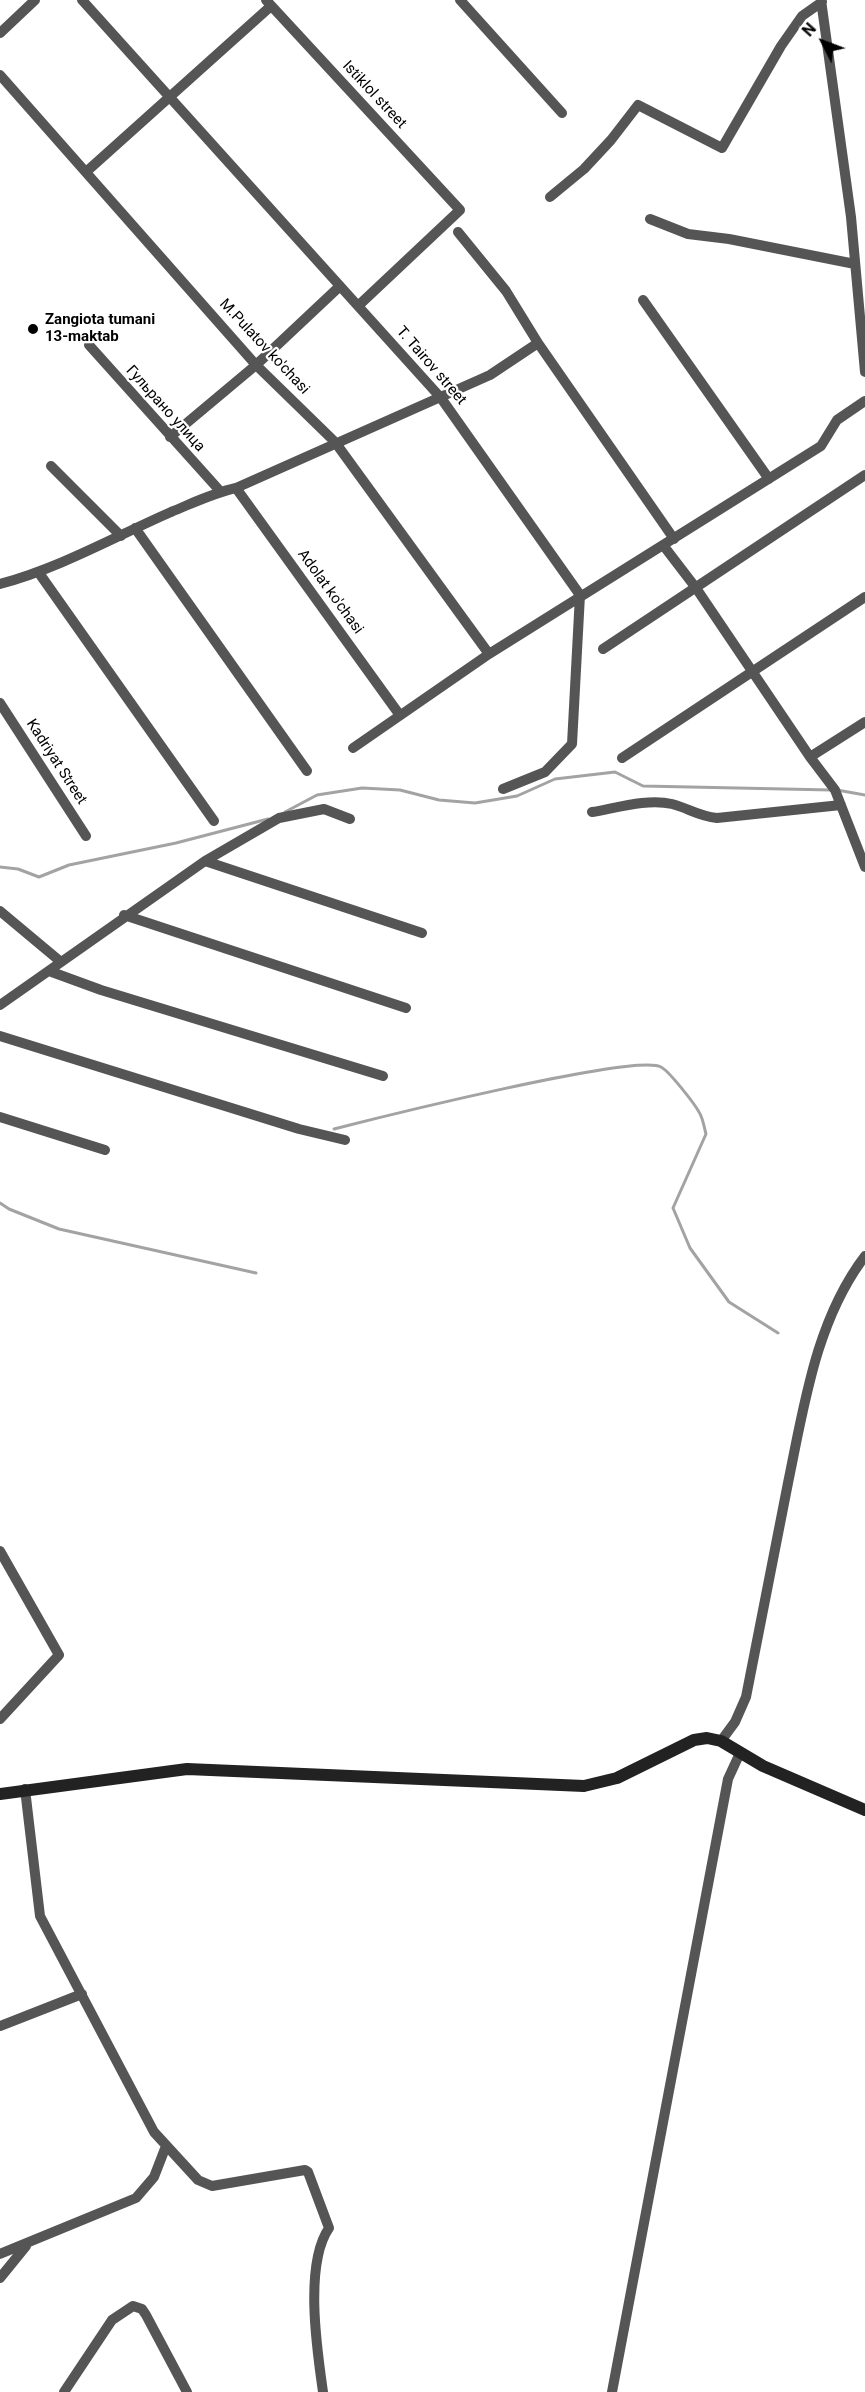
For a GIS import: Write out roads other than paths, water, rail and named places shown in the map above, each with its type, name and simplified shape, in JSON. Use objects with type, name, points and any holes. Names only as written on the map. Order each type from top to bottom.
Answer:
[{"type":"street","points":[[0,33],[35,0]]},
{"type":"street","name":"T. Tairov street","points":[[82,0],[441,398],[580,595]]},
{"type":"street","points":[[460,0],[562,113]]},
{"type":"street","points":[[550,197],[591,162],[638,105],[722,148],[781,46],[802,16],[821,1]]},
{"type":"street","points":[[821,1],[851,217],[865,372]]},
{"type":"street","points":[[86,172],[170,97],[268,3]]},
{"type":"street","name":"Istiklol street","points":[[268,3],[460,210],[358,306]]},
{"type":"street","name":"M.Pulatov ko'chasi","points":[[0,75],[256,365],[335,442],[489,654]]},
{"type":"street","points":[[650,219],[688,234],[729,239],[855,264]]},
{"type":"street","points":[[459,232],[506,291],[538,343],[674,539]]},
{"type":"street","points":[[170,437],[256,365],[340,286]]},
{"type":"street","points":[[643,300],[769,479]]},
{"type":"street","points":[[0,584],[39,573],[135,528],[220,491],[236,488],[335,442],[441,398],[490,375],[538,343]]},
{"type":"street","name":"Гульрано улица","points":[[89,345],[220,491]]},
{"type":"street","points":[[353,748],[399,714],[580,595],[821,446],[837,420],[865,400]]},
{"type":"street","points":[[51,466],[121,536]]},
{"type":"street","points":[[603,649],[865,475]]},
{"type":"street","name":"Adolat ko'chasi","points":[[236,488],[399,714]]},
{"type":"street","points":[[135,528],[307,771]]},
{"type":"street","points":[[663,545],[696,588],[810,758],[835,790],[865,867]]},
{"type":"street","points":[[39,573],[214,821]]},
{"type":"street","points":[[503,789],[545,772],[572,744],[580,595]]},
{"type":"street","points":[[622,758],[865,597]]},
{"type":"street","name":"Kadriyat Street","points":[[0,704],[86,836]]},
{"type":"street","points":[[810,758],[865,722]]},
{"type":"street","points":[[592,812],[659,803],[672,804],[699,816],[717,818],[841,805]]},
{"type":"street","points":[[1,1004],[124,915],[205,861],[279,818],[294,813],[324,809],[350,819]]},
{"type":"street","points":[[205,861],[422,933]]},
{"type":"street","points":[[0,911],[62,962]]},
{"type":"street","points":[[124,915],[406,1008]]},
{"type":"street","points":[[49,971],[101,990],[383,1076]]},
{"type":"street","points":[[0,1036],[299,1129],[345,1140]]},
{"type":"street","points":[[0,1117],[105,1150]]},
{"type":"street","points":[[721,1741],[735,1722],[746,1697],[800,1424],[823,1334],[853,1272],[865,1256]]},
{"type":"street","points":[[0,1551],[59,1654],[0,1719]]},
{"type":"street","points":[[0,1794],[150,1773],[203,1769],[577,1787],[611,1781],[698,1739],[721,1741],[763,1766],[865,1810]]},
{"type":"street","points":[[612,2392],[728,1779],[740,1753]]},
{"type":"street","points":[[26,1789],[40,1916],[154,2132],[204,2185],[212,2186],[305,2170],[308,2172],[329,2228],[317,2258],[315,2293],[323,2392]]},
{"type":"street","points":[[0,2026],[82,1994]]},
{"type":"street","points":[[0,2254],[136,2199],[154,2177],[166,2146]]},
{"type":"street","points":[[0,2278],[27,2245]]},
{"type":"street","points":[[64,2392],[112,2320],[133,2306],[142,2309],[146,2315],[187,2392]]},
{"type":"waterway","points":[[285,812],[317,795],[362,788],[400,790],[439,800],[475,803],[517,796],[555,779],[615,772],[643,786],[831,790]]},
{"type":"waterway","points":[[837,790],[865,795]]},
{"type":"waterway","points":[[0,867],[18,869],[39,877],[69,865],[176,843],[268,819]]},
{"type":"waterway","points":[[334,1129],[504,1089],[605,1069],[642,1065],[661,1067],[696,1108],[702,1117],[706,1134],[673,1208],[690,1248],[729,1302],[778,1333]]},
{"type":"waterway","points":[[0,1203],[9,1209],[59,1229],[256,1273]]},
{"type":"place","name":"Zangiota tumani 13-maktab","points":[[33,329]]}]
